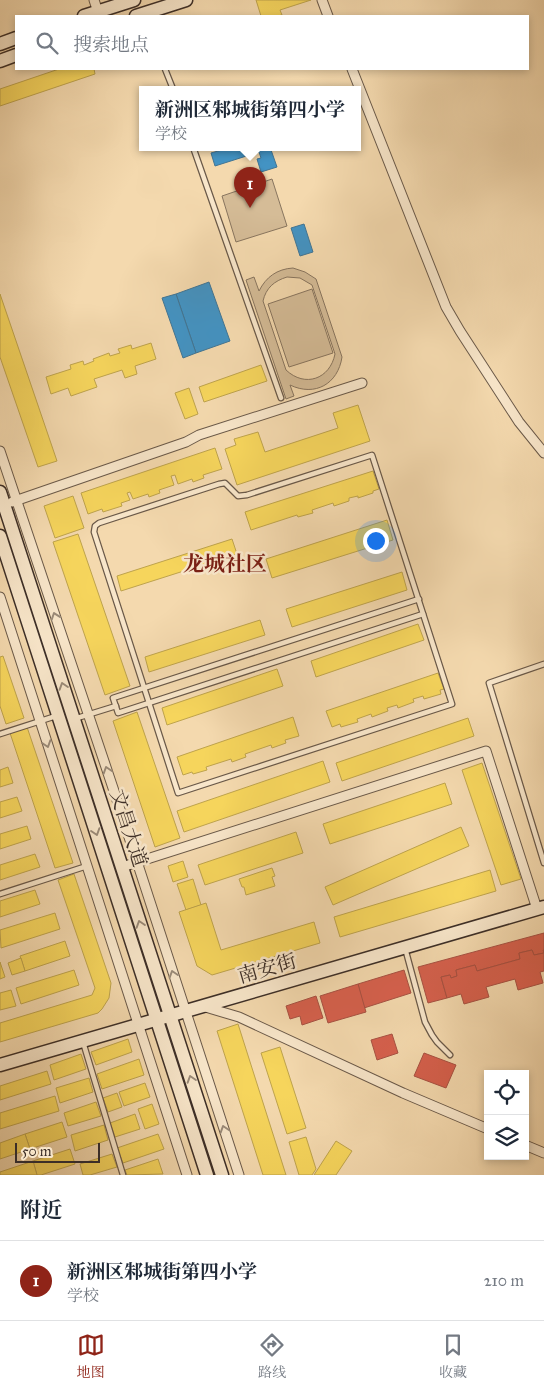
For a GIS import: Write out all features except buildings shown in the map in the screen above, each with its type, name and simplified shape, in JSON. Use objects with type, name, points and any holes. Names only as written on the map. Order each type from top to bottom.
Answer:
[{"type":"main road","points":[[85,15],[96,6],[134,0]]},
{"type":"main road","points":[[143,15],[186,0]]},
{"type":"main road","points":[[0,44],[15,38]]},
{"type":"main road","points":[[0,61],[15,56]]},
{"type":"main road","name":"文昌大道","points":[[0,492],[10,503],[74,719],[222,1175]]},
{"type":"main road","name":"文昌大道","points":[[0,536],[207,1175]]},
{"type":"main road","name":"南安街","points":[[0,1065],[540,908]]},
{"type":"street","points":[[322,0],[328,15]]},
{"type":"street","points":[[352,70],[359,86]]},
{"type":"street","points":[[361,92],[446,307],[519,422],[544,453]]},
{"type":"street","points":[[10,503],[186,442],[199,435],[362,383]]},
{"type":"street","points":[[0,451],[10,503],[88,715],[239,1175]]},
{"type":"street","points":[[0,597],[188,1175]]},
{"type":"street","points":[[122,867],[486,751],[540,908]]},
{"type":"street","points":[[202,1006],[239,1017],[403,1093],[484,1127]]},
{"type":"street","points":[[529,1147],[544,1153]]},
{"type":"lane","points":[[165,70],[172,86]]},
{"type":"lane","points":[[194,151],[281,398]]},
{"type":"lane","points":[[372,455],[418,599],[452,704],[178,793],[94,532],[95,526],[99,523],[219,484],[225,484],[238,496],[247,495],[372,455]]},
{"type":"lane","points":[[418,599],[113,698],[118,713],[424,614]]},
{"type":"lane","points":[[544,664],[489,683],[544,863]]},
{"type":"lane","points":[[74,719],[116,706]]},
{"type":"lane","points":[[0,734],[58,715]]},
{"type":"lane","points":[[0,894],[87,866]]},
{"type":"lane","points":[[404,947],[425,1022],[437,1042],[450,1055]]},
{"type":"lane","points":[[82,1041],[123,1175]]},
{"type":"shaded area","points":[[272,179],[287,226],[236,242],[222,196]]},
{"type":"shaded area","points":[[293,268],[305,272],[316,279],[342,357],[336,374],[324,386],[308,389],[290,385],[294,396],[286,399],[246,280],[254,277],[259,291],[273,275],[282,270]],"holes":[[[287,277],[300,278],[312,285],[335,354],[328,370],[316,378],[309,379],[293,376],[286,370],[263,301],[268,289],[278,281]]]},
{"type":"shaded area","points":[[312,289],[333,353],[289,367],[268,304]]},
{"type":"place","name":"新洲区邾城街第四小学","points":[[250,208]]},
{"type":"district","name":"龙城社区","points":[[225,564]]}]
